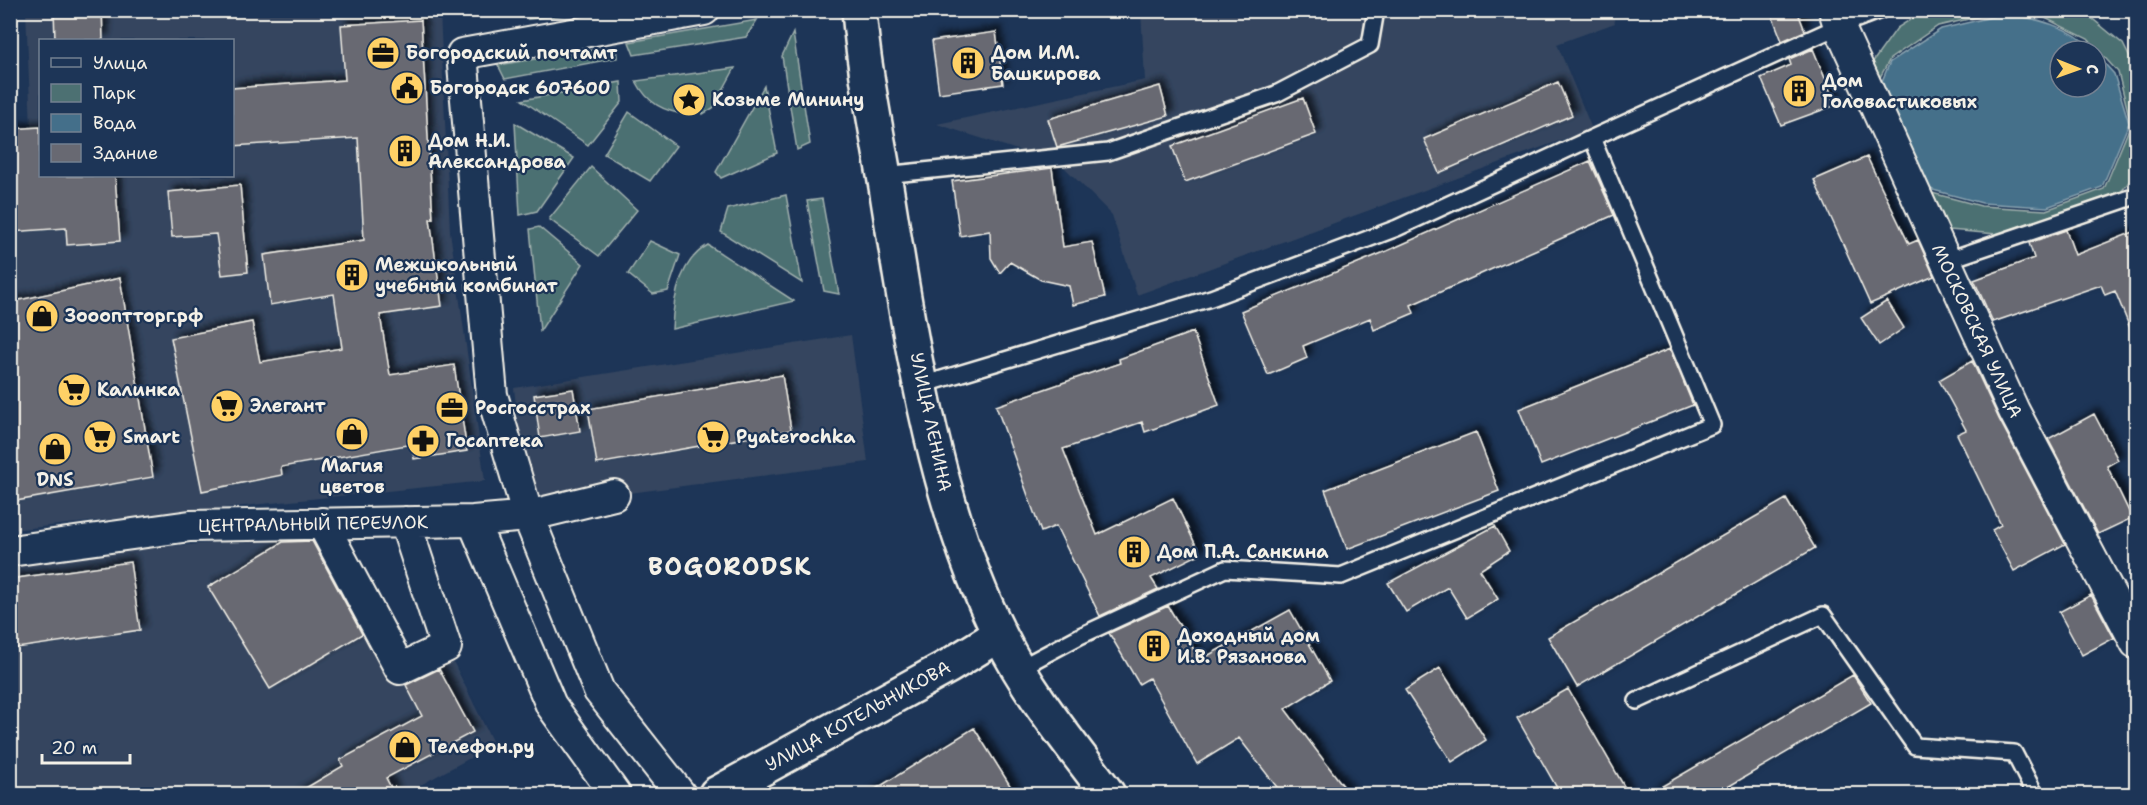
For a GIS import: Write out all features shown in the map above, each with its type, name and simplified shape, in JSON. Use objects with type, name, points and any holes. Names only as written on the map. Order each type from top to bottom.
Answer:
[{"type":"main road","name":"УЛИЦА ЛЕНИНА","points":[[859,10],[884,175],[922,385],[935,451],[958,537],[999,635],[1018,669],[1108,795]]},
{"type":"main road","name":"УЛИЦА КОТЕЛЬНИКОВА","points":[[716,795],[949,666],[999,635]]},
{"type":"street","points":[[680,795],[599,691],[528,516],[492,395],[462,54],[704,10]]},
{"type":"street","name":"МОСКОВСКАЯ УЛИЦА","points":[[1836,18],[2014,411],[2136,643]]},
{"type":"street","name":"ЦЕНТРАЛЬНЫЙ ПЕРЕУЛОК","points":[[10,551],[190,526],[473,521],[528,516],[614,495]]},
{"type":"street","points":[[473,521],[551,705],[615,795]]},
{"type":"street","points":[[322,523],[400,669],[446,647],[405,522]]},
{"type":"lane","points":[[884,175],[1108,152],[1276,94],[1370,45],[1376,10]]},
{"type":"lane","points":[[922,385],[1211,298],[1397,228],[1592,138],[1836,18],[1881,10]]},
{"type":"lane","points":[[1018,669],[1225,569],[1341,576],[1713,425],[1592,138]]},
{"type":"lane","points":[[1942,255],[2136,196]]},
{"type":"lane","points":[[1637,701],[1823,615],[1915,746],[2014,753],[2035,795]]},
{"type":"shaded area","points":[[1611,10],[1615,23],[1557,44],[1592,129],[1137,295],[1112,215],[1061,164],[937,124],[1145,80],[1141,11]]},
{"type":"shaded area","points":[[26,11],[440,11],[450,231],[485,481],[11,530],[10,127],[31,127]]},
{"type":"shaded area","points":[[851,335],[868,462],[614,495],[528,516],[514,388]]},
{"type":"shaded area","points":[[329,534],[400,668],[446,647],[494,745],[413,789],[416,794],[11,794],[11,567],[133,549]]},
{"type":"green space","points":[[532,10],[598,11],[528,19]]},
{"type":"green space","points":[[1924,11],[2004,11],[1938,26],[1890,59],[1873,90],[1872,63],[1897,28]]},
{"type":"green space","points":[[2004,11],[2083,11],[2123,44],[2136,70],[2136,173],[2121,192],[1997,234],[1937,229],[1918,184],[1932,193],[1981,206],[2046,210],[2104,189],[2131,124],[2118,72],[2108,61],[2108,39],[2088,39],[2039,15]]},
{"type":"green space","points":[[757,20],[746,37],[634,55],[629,42]]},
{"type":"green space","points":[[793,33],[810,144],[797,150],[782,56]]},
{"type":"green space","points":[[616,46],[617,58],[505,79],[498,65]]},
{"type":"green space","points":[[735,68],[713,108],[703,114],[700,87],[683,93],[689,100],[688,115],[657,105],[651,101],[636,81]]},
{"type":"green space","points":[[621,82],[622,102],[588,145],[522,100]]},
{"type":"green space","points":[[764,86],[777,153],[721,178],[716,172]]},
{"type":"green space","points":[[629,112],[676,146],[650,181],[604,154]]},
{"type":"green space","points":[[515,123],[574,158],[537,211],[520,215]]},
{"type":"green space","points":[[591,167],[637,210],[599,256],[549,219]]},
{"type":"green space","points":[[786,195],[802,283],[721,232],[728,209]]},
{"type":"green space","points":[[822,199],[839,294],[824,291],[807,201]]},
{"type":"green space","points":[[539,227],[583,264],[540,331],[530,229]]},
{"type":"green space","points":[[650,241],[680,255],[668,291],[653,294],[628,274]]},
{"type":"green space","points":[[708,245],[794,301],[672,329],[676,293],[680,281],[698,252]]},
{"type":"water","points":[[2004,14],[2040,21],[2064,29],[2081,39],[2048,39],[2048,99],[2108,99],[2108,67],[2114,74],[2129,123],[2102,187],[2047,207],[1982,203],[1933,190],[1916,178],[1877,93],[1890,62],[1941,29]]},
{"type":"building","points":[[54,10],[102,10],[103,39],[55,39]]},
{"type":"building","points":[[1770,10],[1797,10],[1805,31],[1782,41]]},
{"type":"building","points":[[421,20],[433,219],[430,219],[442,306],[380,315],[390,375],[454,365],[467,451],[414,459],[412,444],[281,467],[282,475],[202,491],[171,338],[252,322],[260,362],[342,348],[334,294],[270,305],[264,255],[364,240],[358,138],[234,146],[234,88],[345,80],[341,25]]},
{"type":"building","name":"Дом И.М. Башкирова","points":[[996,32],[1003,84],[939,93],[932,41]]},
{"type":"building","name":"Дом Головастиковых","points":[[1813,49],[1836,105],[1781,125],[1761,78],[1791,65],[1789,59]]},
{"type":"building","points":[[1558,82],[1572,115],[1439,173],[1424,139]]},
{"type":"building","points":[[1160,86],[1168,116],[1057,147],[1048,119]]},
{"type":"building","points":[[1303,98],[1316,134],[1185,182],[1172,146]]},
{"type":"building","points":[[39,127],[39,177],[115,177],[120,241],[67,245],[66,228],[10,232],[10,129]]},
{"type":"building","points":[[1867,157],[1909,244],[1918,240],[1934,276],[1870,304],[1814,180]]},
{"type":"building","points":[[1590,161],[1614,215],[1411,305],[1414,313],[1374,330],[1370,318],[1303,346],[1307,358],[1268,375],[1241,311],[1387,251]]},
{"type":"building","points":[[1052,168],[1063,247],[1092,242],[1105,297],[1073,305],[1069,286],[1041,280],[1010,262],[1000,273],[991,258],[990,231],[960,236],[952,181]]},
{"type":"building","points":[[240,185],[248,272],[222,275],[216,234],[172,237],[168,192]]},
{"type":"building","points":[[2066,230],[2075,255],[2136,231],[2136,343],[2115,291],[2105,295],[2101,285],[1993,322],[1974,280],[2034,258],[2029,243]]},
{"type":"building","name":"Калинка","points":[[120,278],[153,477],[10,502],[10,302]]},
{"type":"building","points":[[1887,301],[1904,328],[1879,345],[1861,318]]},
{"type":"building","points":[[1193,332],[1219,405],[1145,432],[1142,422],[1063,449],[1097,535],[1173,498],[1200,554],[1151,578],[1158,589],[1100,616],[1056,526],[1041,532],[996,406],[1120,363],[1119,359]]},
{"type":"building","points":[[1670,349],[1693,405],[1541,465],[1519,409]]},
{"type":"building","points":[[1972,361],[1999,419],[2065,544],[2014,571],[1992,530],[2001,525],[1957,434],[1966,430],[1939,380]]},
{"type":"building","points":[[782,375],[791,430],[597,464],[588,409]]},
{"type":"building","points":[[573,389],[580,431],[540,438],[534,395]]},
{"type":"building","points":[[2094,414],[2118,460],[2107,466],[2132,518],[2098,534],[2048,439]]},
{"type":"building","points":[[1476,432],[1499,491],[1347,549],[1325,490]]},
{"type":"building","points":[[1786,499],[1815,548],[1577,687],[1548,637]]},
{"type":"building","points":[[1495,526],[1509,551],[1480,570],[1498,599],[1467,618],[1448,587],[1406,612],[1388,583]]},
{"type":"building","points":[[312,541],[362,634],[270,689],[208,587],[283,542]]},
{"type":"building","points":[[130,562],[140,630],[10,649],[10,579]]},
{"type":"building","points":[[2091,595],[2114,638],[2082,655],[2059,612]]},
{"type":"building","points":[[1168,606],[1200,660],[1290,610],[1330,681],[1285,709],[1350,795],[1283,795],[1239,738],[1197,764],[1149,678],[1139,684],[1109,633]]},
{"type":"building","points":[[1440,668],[1486,740],[1452,762],[1405,690]]},
{"type":"building","points":[[439,669],[473,732],[386,778],[395,795],[294,795],[343,766],[340,760],[422,716],[406,685]]},
{"type":"building","points":[[1853,675],[1871,703],[1714,795],[1647,795]]},
{"type":"building","points":[[1568,689],[1629,795],[1561,795],[1517,718]]},
{"type":"building","points":[[974,728],[1016,795],[866,795]]},
{"type":"place","name":"Богородский почтамт","points":[[383,53]]},
{"type":"place","name":"Дом И.М. Башкирова","points":[[968,63]]},
{"type":"place","name":"Богородск 607600","points":[[407,88]]},
{"type":"place","name":"Дом Головастиковых","points":[[1799,91]]},
{"type":"place","name":"Козьме Минину","points":[[689,100]]},
{"type":"place","name":"Дом Н.И. Александрова","points":[[405,151]]},
{"type":"place","name":"Межшкольный учебный комбинат","points":[[352,275]]},
{"type":"place","name":"Зоооптторг.рф","points":[[42,316]]},
{"type":"place","name":"Калинка","points":[[74,390]]},
{"type":"place","name":"Элегант","points":[[227,406]]},
{"type":"place","name":"Росгосстрах","points":[[452,408]]},
{"type":"place","name":"Магия цветов","points":[[352,434]]},
{"type":"place","name":"Smart","points":[[100,437]]},
{"type":"place","name":"Pyaterochka","points":[[713,437]]},
{"type":"place","name":"Госаптека","points":[[423,441]]},
{"type":"place","name":"DNS","points":[[55,449]]},
{"type":"place","name":"Дом П.А. Санкина","points":[[1134,552]]},
{"type":"place","name":"Доходный дом И.В. Рязанова","points":[[1154,646]]},
{"type":"place","name":"Телефон.ру","points":[[405,747]]},
{"type":"district","name":"BOGORODSK","points":[[730,567]]}]
